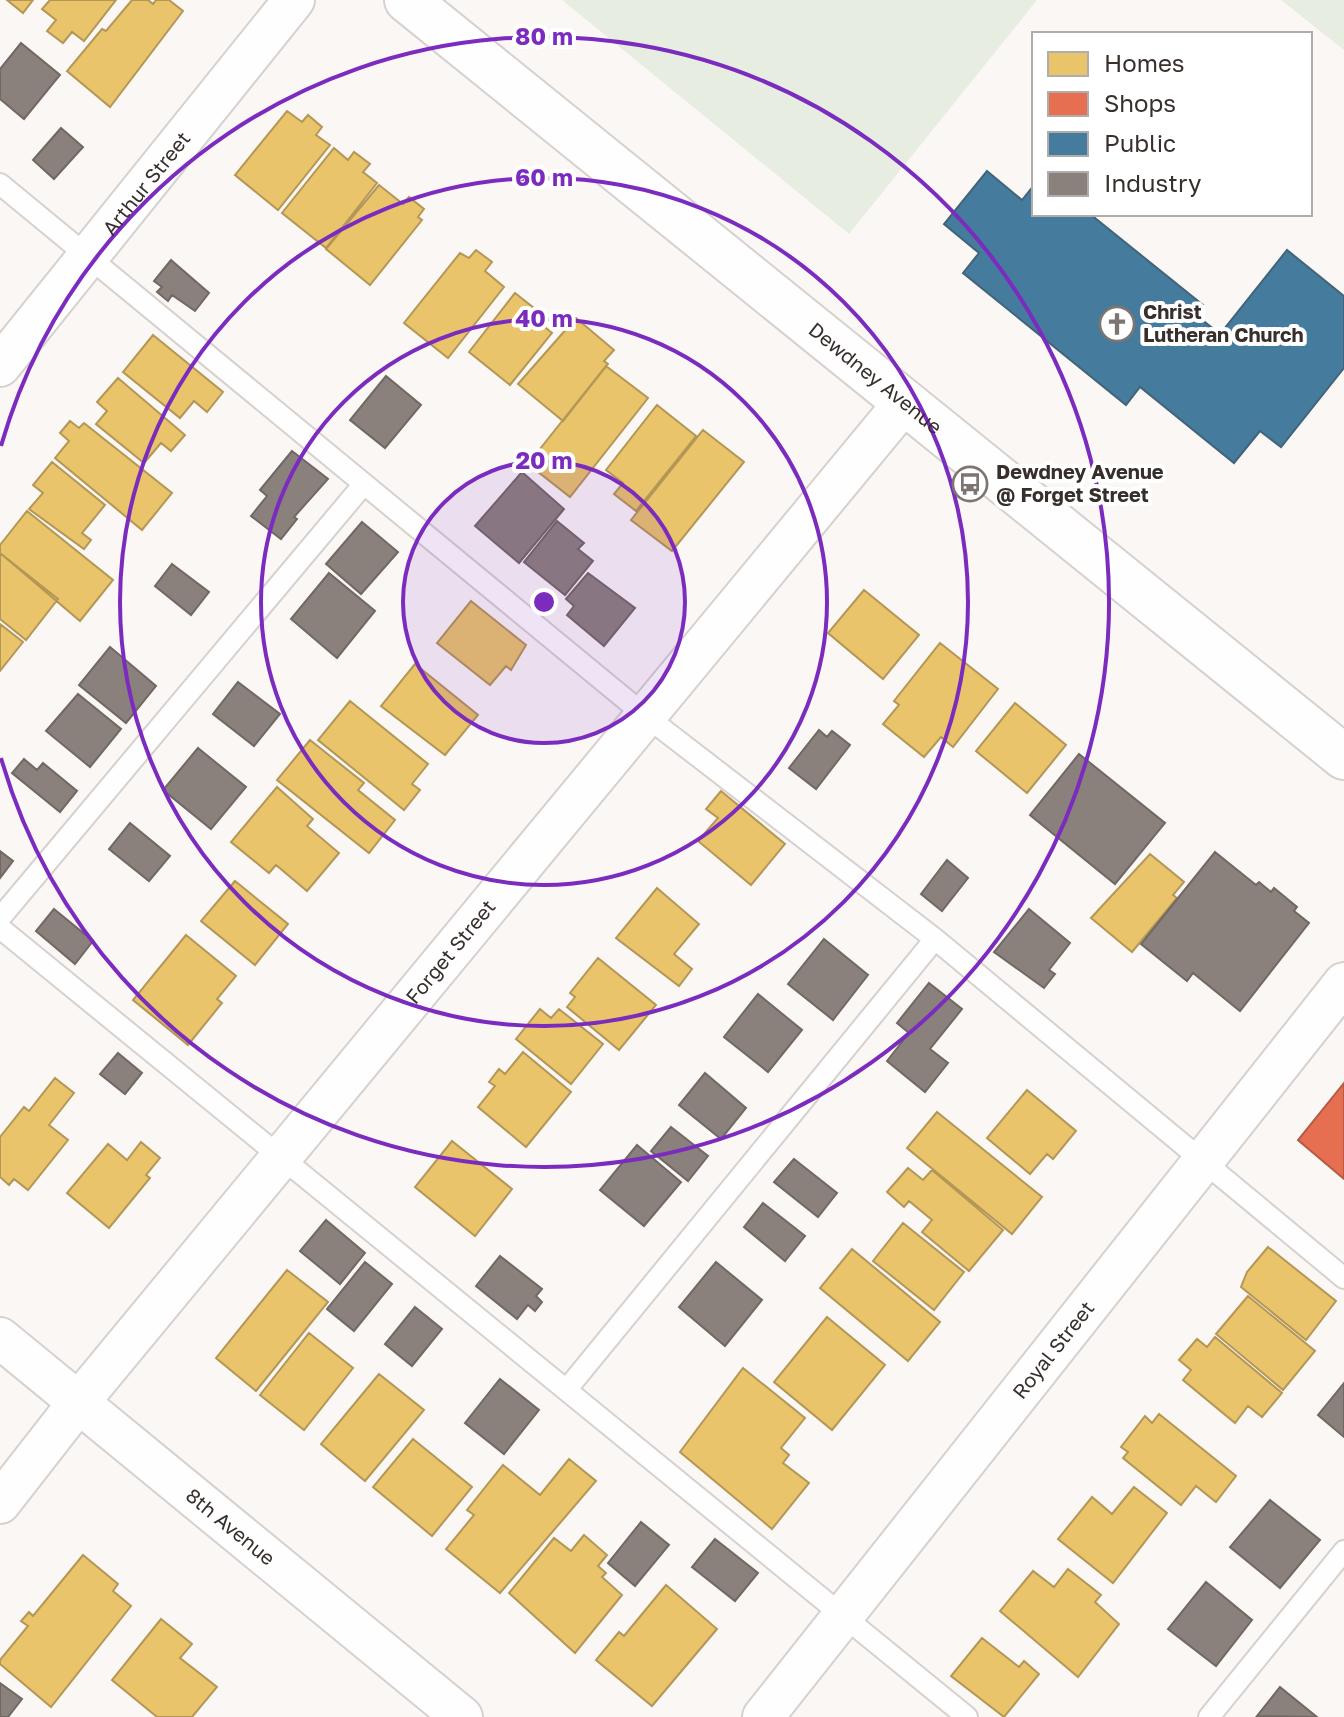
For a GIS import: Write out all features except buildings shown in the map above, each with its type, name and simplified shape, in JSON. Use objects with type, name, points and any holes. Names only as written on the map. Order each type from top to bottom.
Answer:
[{"type":"main road","name":"Dewdney Avenue","points":[[407,0],[1344,757]]},
{"type":"street","name":"Arthur Street","points":[[0,366],[90,258],[294,0]]},
{"type":"street","name":"Forget Street","points":[[0,1503],[78,1403],[904,403]]},
{"type":"street","name":"Royal Street","points":[[763,1717],[1344,983]]},
{"type":"street","name":"8th Avenue","points":[[0,1338],[462,1717]]},
{"type":"lane","points":[[0,184],[647,717],[935,939],[1344,1278]]},
{"type":"lane","points":[[0,918],[363,485]]},
{"type":"lane","points":[[0,928],[967,1717]]},
{"type":"lane","points":[[567,1389],[935,939]]},
{"type":"lane","points":[[1209,1717],[1344,1551]]},
{"type":"shaded area","points":[[562,0],[1037,0],[849,234]]},
{"type":"shaded area","points":[[1281,0],[1344,0],[1344,50]]},
{"type":"place","name":"Christ Lutheran Church","points":[[1117,324]]},
{"type":"place","name":"Dewdney Avenue @ Forget Street","points":[[970,484]]}]
